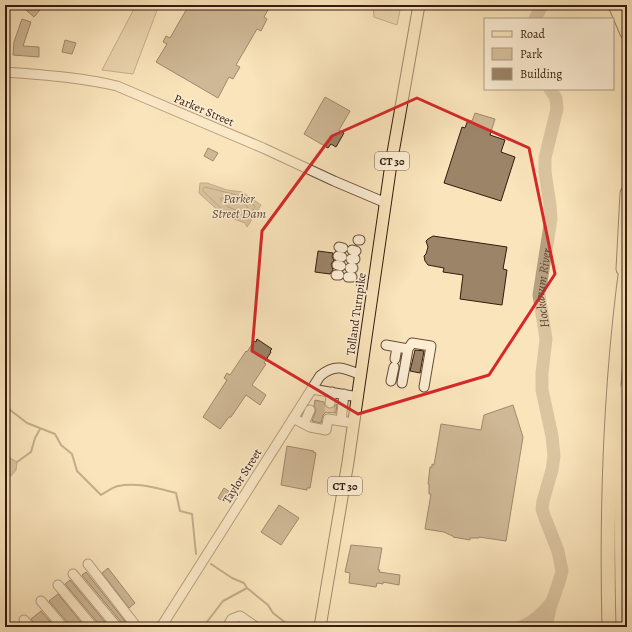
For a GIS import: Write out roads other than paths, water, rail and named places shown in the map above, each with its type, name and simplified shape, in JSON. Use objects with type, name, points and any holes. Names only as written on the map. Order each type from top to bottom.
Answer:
[{"type":"highway","points":[[615,5],[627,33]]},
{"type":"highway","points":[[609,627],[609,469],[627,193]]},
{"type":"highway","points":[[620,310],[627,260]]},
{"type":"highway","points":[[623,627],[621,519],[627,388]]},
{"type":"main road","name":"Tolland Turnpike","points":[[320,627],[338,527],[405,78],[418,5]]},
{"type":"street","name":"Parker Street","points":[[5,72],[93,80],[117,86],[263,148],[386,203]]},
{"type":"street","points":[[402,383],[408,349],[412,343],[430,346],[424,387]]},
{"type":"street","points":[[386,345],[408,349]]},
{"type":"street","points":[[391,381],[397,347]]},
{"type":"street","name":"Taylor Street","points":[[161,627],[320,376],[327,370],[336,367],[349,369],[361,375]]},
{"type":"street","points":[[312,389],[358,397]]},
{"type":"street","points":[[333,403],[338,393]]},
{"type":"street","points":[[293,418],[310,427],[326,430],[333,417],[338,393]]},
{"type":"street","points":[[304,424],[310,410]]},
{"type":"street","points":[[333,417],[354,423]]},
{"type":"street","points":[[88,564],[136,626]]},
{"type":"street","points":[[73,574],[117,627]]},
{"type":"street","points":[[58,585],[93,627]]},
{"type":"street","points":[[41,601],[63,627]]},
{"type":"street","points":[[227,627],[232,619],[240,616],[256,627]]},
{"type":"water","name":"Parker Street Dam","points":[[200,183],[207,183],[227,190],[242,192],[261,205],[247,227],[245,223],[223,215],[199,193]]},
{"type":"water","points":[[5,455],[17,462],[16,470],[11,476],[5,476]]},
{"type":"waterway","name":"Hockanum River","points":[[536,18],[542,5]]},
{"type":"waterway","name":"Hockanum River","points":[[546,627],[550,608],[562,571],[558,551],[542,509],[554,456],[552,436],[542,390],[542,373],[546,339],[539,295],[551,219],[545,172],[545,158],[557,109],[556,98],[551,90]]},
{"type":"waterway","points":[[5,406],[27,423],[55,434],[61,445],[72,454],[77,471],[101,495],[116,487],[125,485],[147,486],[176,493],[180,511],[192,514],[196,554]]},
{"type":"waterway","points":[[17,462],[31,452],[35,438],[40,429]]},
{"type":"waterway","points":[[211,564],[232,578],[244,583],[247,588]]},
{"type":"waterway","points":[[203,627],[223,601],[247,588],[268,605],[273,613],[291,627]]},
{"type":"waterway","points":[[522,627],[538,617],[551,603]]},
{"type":"tunnel","points":[[329,412],[330,403]]}]
